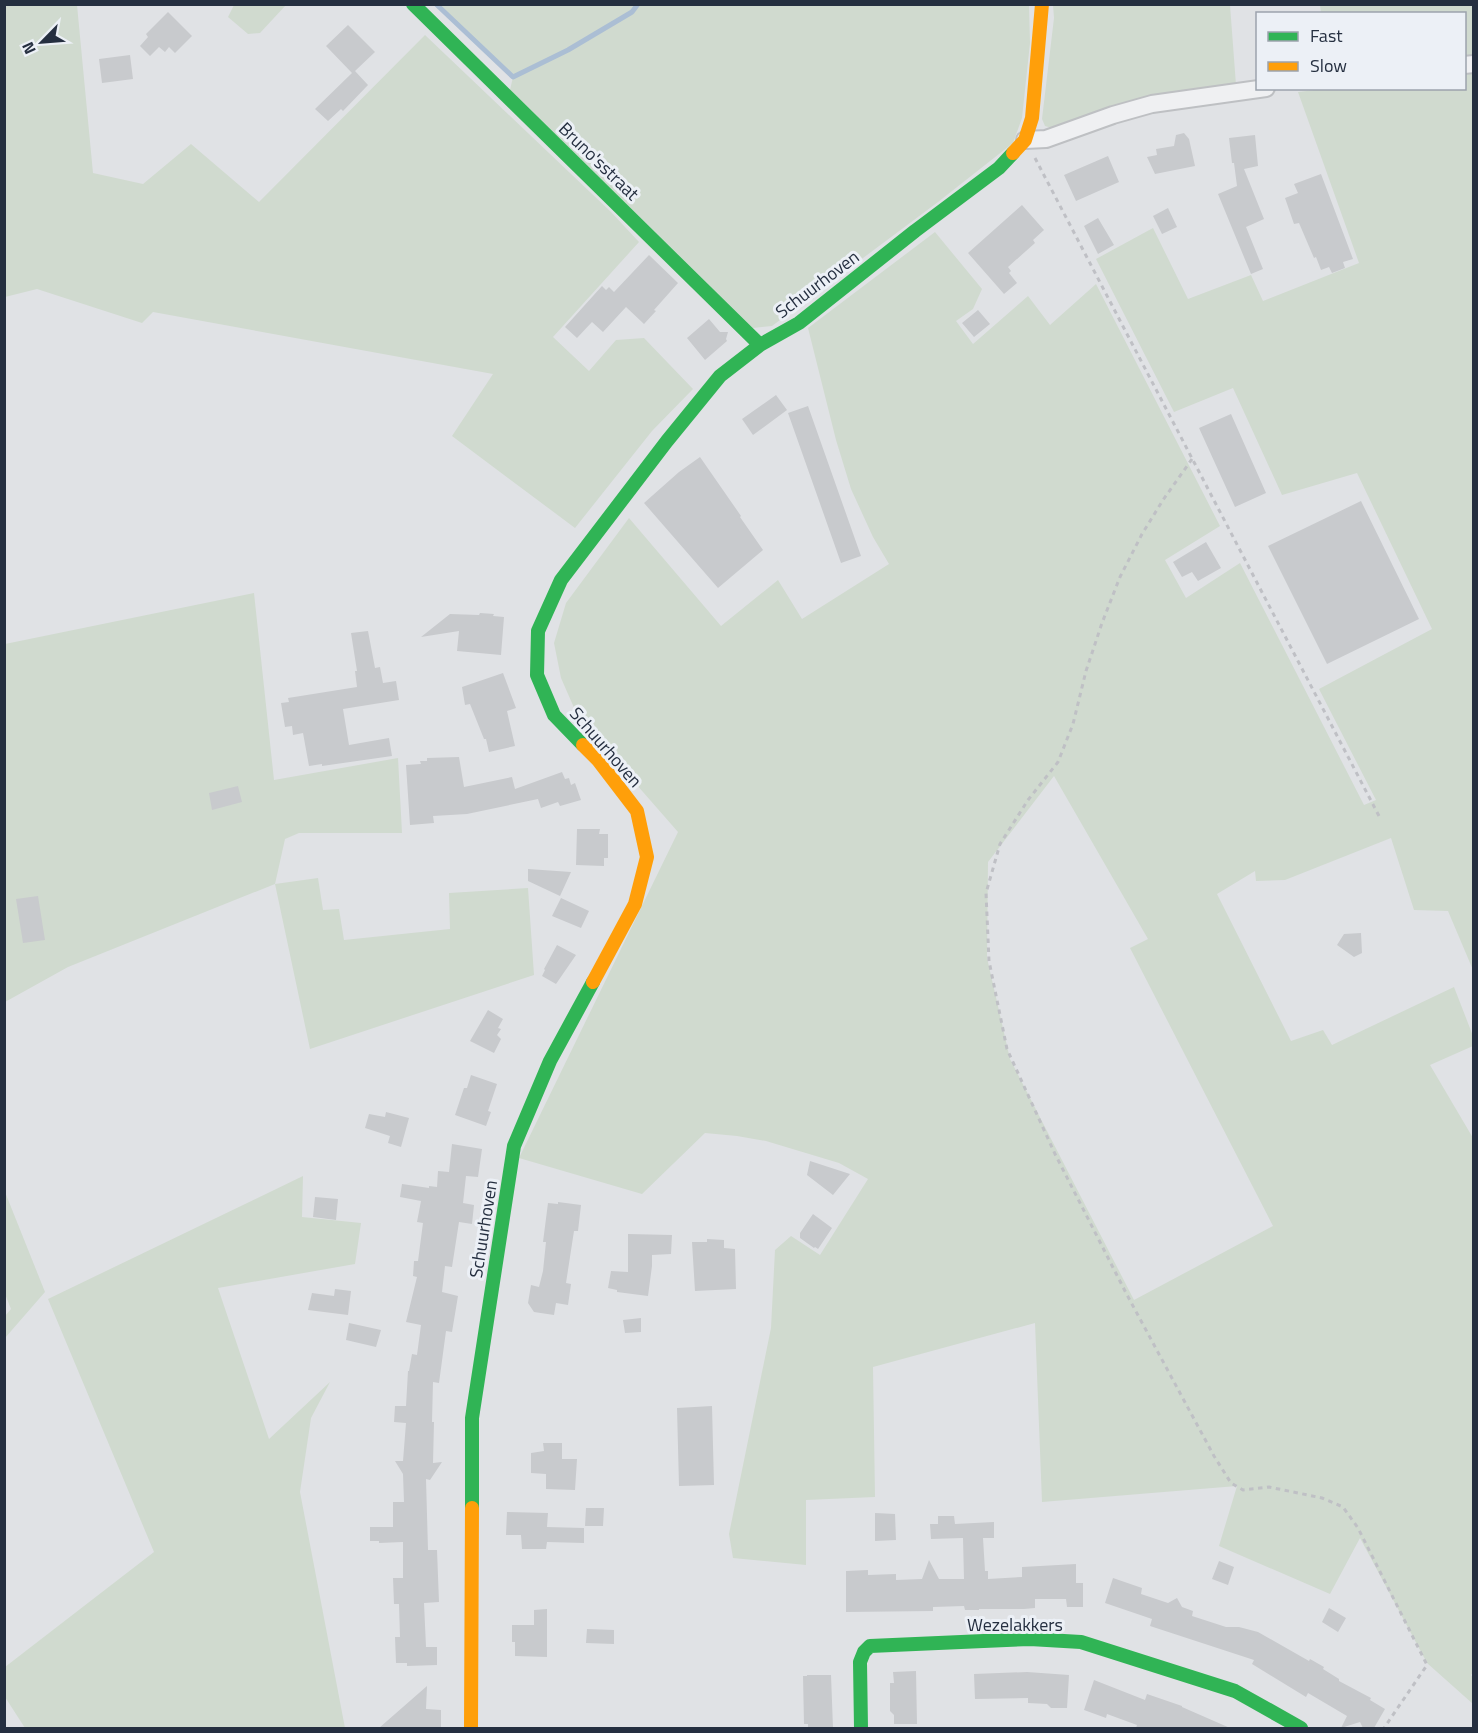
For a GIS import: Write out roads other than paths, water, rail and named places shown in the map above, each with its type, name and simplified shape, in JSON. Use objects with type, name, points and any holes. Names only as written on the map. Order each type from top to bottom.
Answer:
[{"type":"street","name":"Bruno'sstraat","points":[[413,4],[727,310],[760,345]]},
{"type":"street","name":"Schuurhoven","points":[[471,1728],[472,1418],[514,1146],[550,1061],[635,904],[647,857],[637,811],[598,760],[554,716],[537,675],[538,630],[561,580],[667,441],[720,376],[760,345],[800,323],[915,231],[999,168],[1025,140],[1032,118],[1042,4]]},
{"type":"street","points":[[1025,140],[1046,139],[1152,104],[1256,89]]},
{"type":"street","name":"Wezelakkers","points":[[861,1728],[861,1662],[864,1652],[870,1646],[1030,1639],[1081,1642],[1235,1691],[1301,1728]]},
{"type":"waterway","points":[[436,4],[513,77],[568,50],[632,12],[638,4]]}]
